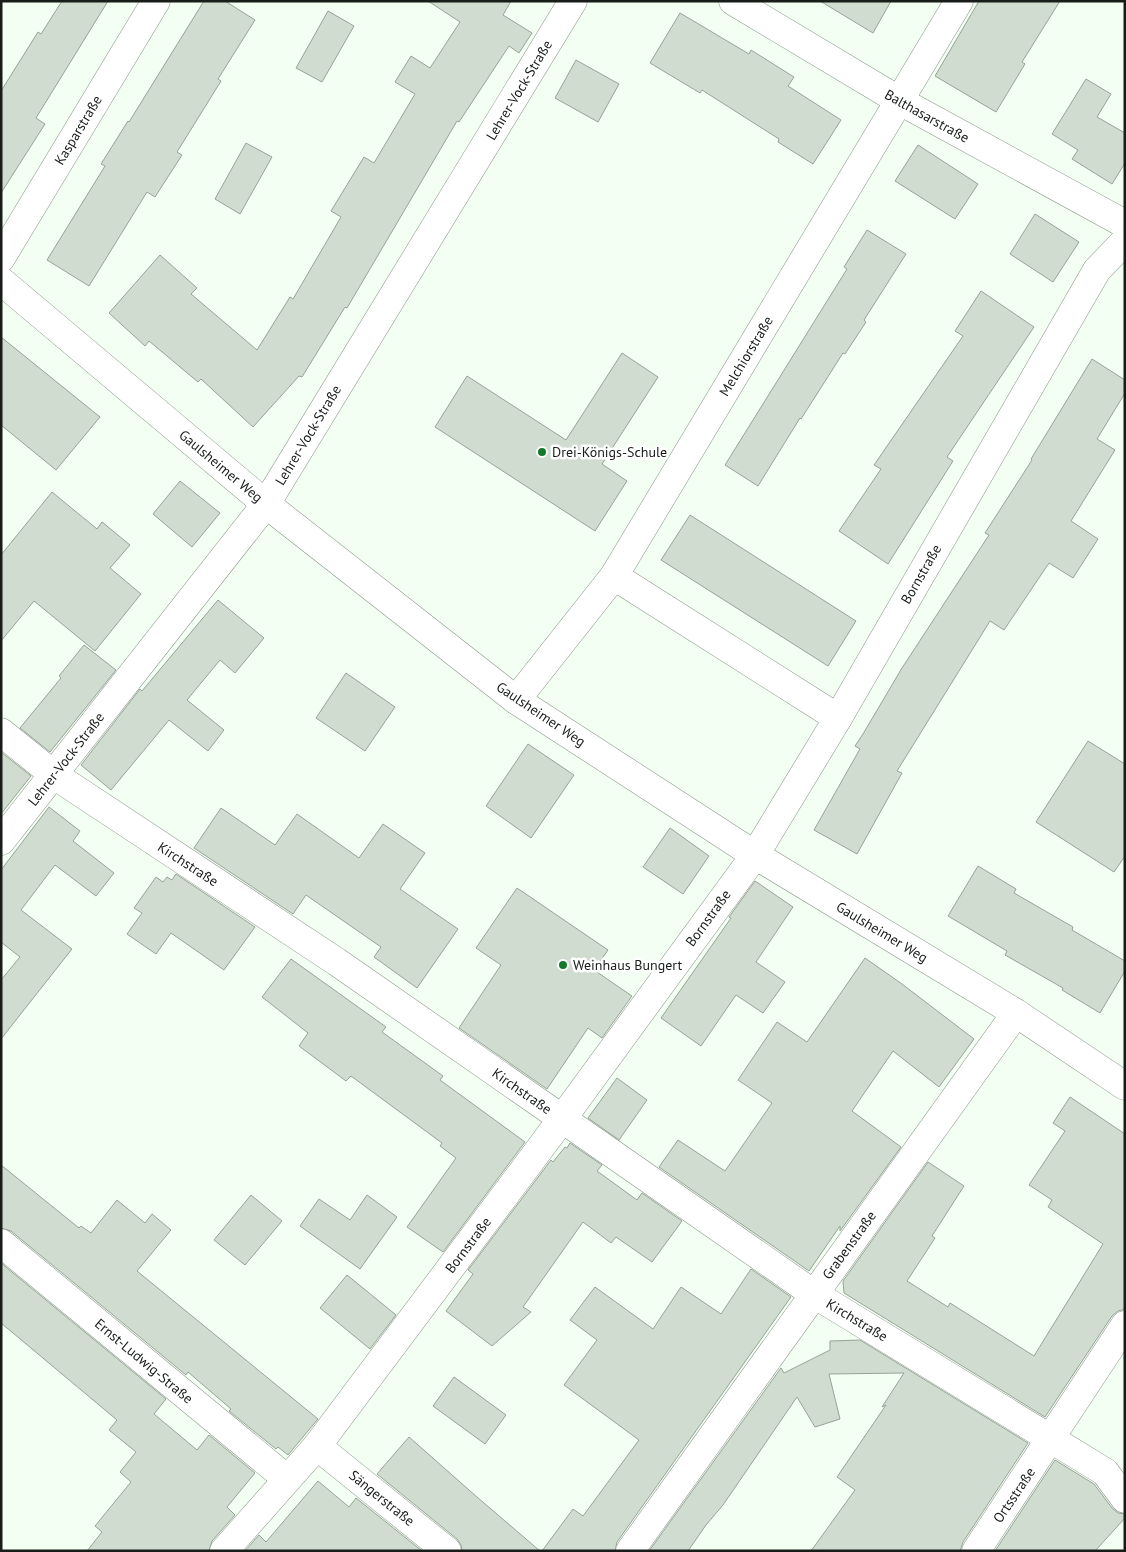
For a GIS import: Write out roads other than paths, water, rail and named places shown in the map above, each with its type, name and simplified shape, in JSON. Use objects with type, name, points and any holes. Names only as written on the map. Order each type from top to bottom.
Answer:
[{"type":"street","name":"Kasparstraße","points":[[1,258],[156,1]]},
{"type":"street","name":"Lehrer-Vock-Straße","points":[[1,840],[266,504],[573,1]]},
{"type":"street","name":"Balthasarstraße","points":[[733,1],[773,27],[900,101],[1125,224]]},
{"type":"street","name":"Melchiorstraße","points":[[516,700],[614,576],[959,1]]},
{"type":"street","name":"Bornstraße","points":[[224,1551],[317,1446],[562,1119],[755,855],[838,718],[1097,270],[1125,241]]},
{"type":"street","name":"Gaulsheimer Weg","points":[[1,280],[266,504],[516,700],[755,855],[1016,1012],[1125,1086]]},
{"type":"street","points":[[614,576],[838,718]]},
{"type":"street","name":"Kirchstraße","points":[[1,732],[54,775],[336,962],[814,1294],[1105,1472],[1125,1499]]},
{"type":"street","name":"Grabenstraße","points":[[630,1551],[1016,1012]]},
{"type":"street","name":"Ernst-Ludwig-Straße","points":[[1,1243],[288,1479]]},
{"type":"street","name":"Ortsstraße","points":[[976,1551],[1125,1325]]},
{"type":"street","name":"Sängerstraße","points":[[317,1446],[447,1551]]},
{"type":"place","name":"Drei-Königs-Schule","points":[[542,452]]},
{"type":"place","name":"Weinhaus Bungert","points":[[563,965]]}]
